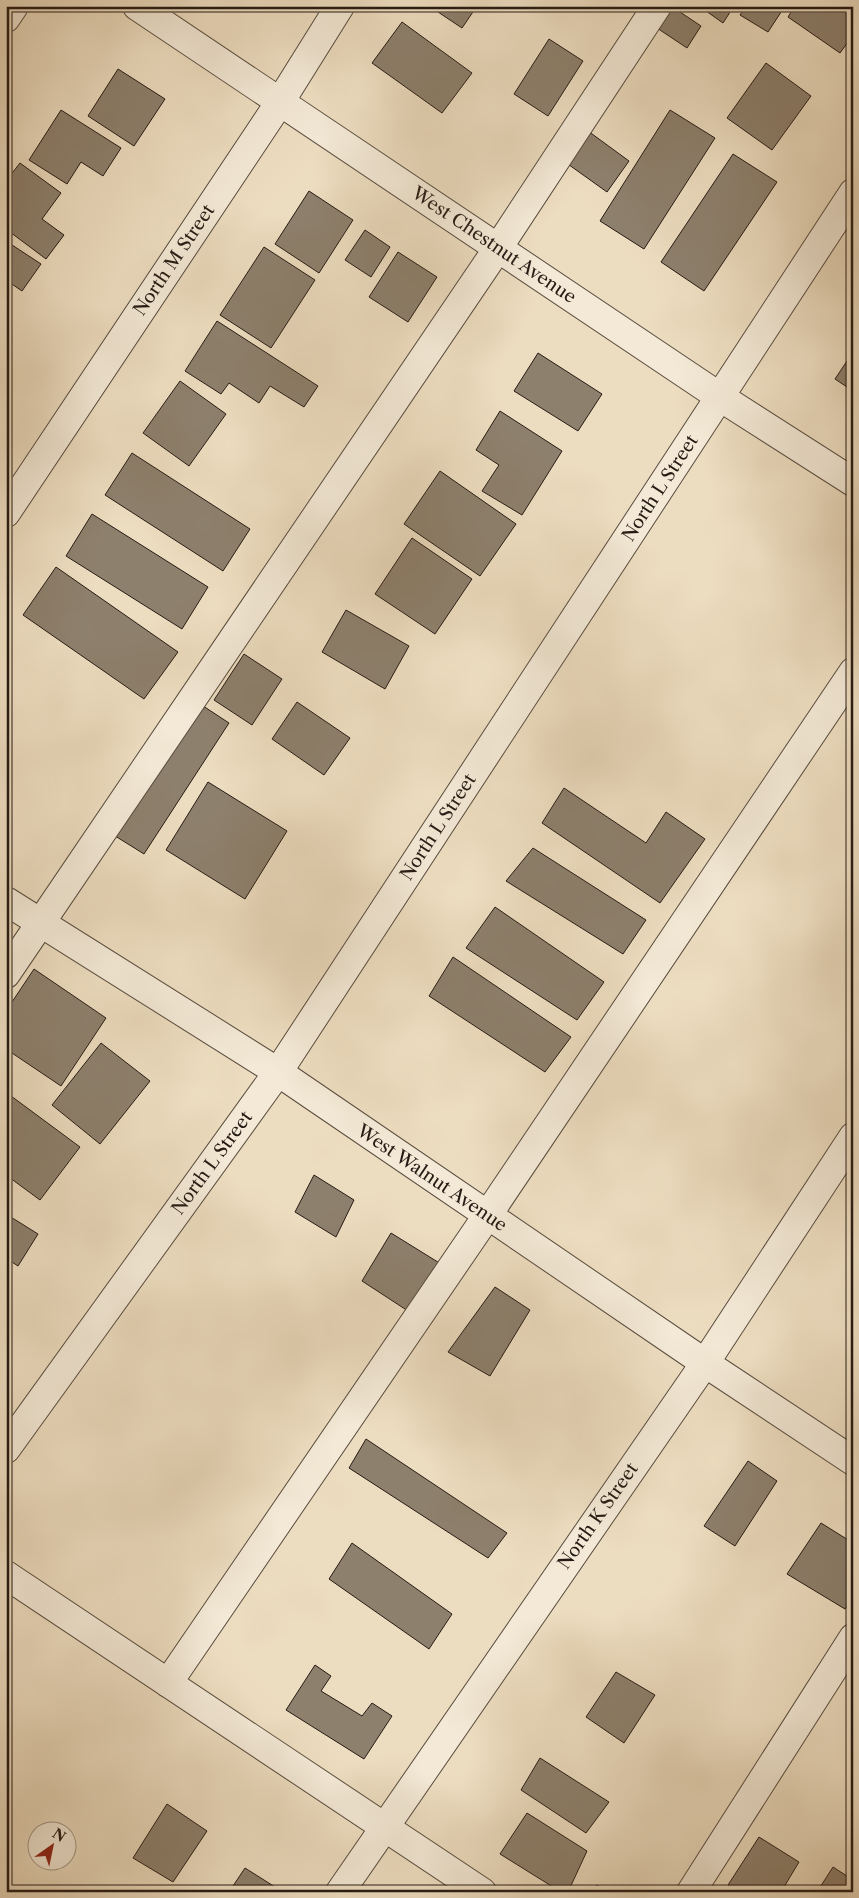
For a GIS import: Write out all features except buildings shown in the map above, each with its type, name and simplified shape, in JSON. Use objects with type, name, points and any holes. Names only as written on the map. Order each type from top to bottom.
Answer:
[{"type":"street","points":[[6,18],[14,6]]},
{"type":"street","name":"West Chestnut Avenue","points":[[137,6],[720,397],[853,482]]},
{"type":"street","name":"North M Street","points":[[6,513],[280,102],[340,6]]},
{"type":"street","points":[[6,974],[498,248],[657,6]]},
{"type":"street","name":"North L Street","points":[[6,1449],[278,1072],[853,193]]},
{"type":"street","points":[[168,1683],[487,1216],[853,672]]},
{"type":"street","name":"West Walnut Avenue","points":[[6,901],[278,1072],[704,1363],[853,1461]]},
{"type":"street","name":"North K Street","points":[[340,1892],[704,1363],[853,1137]]},
{"type":"street","points":[[6,1575],[482,1892]]},
{"type":"street","points":[[690,1892],[853,1638]]}]
